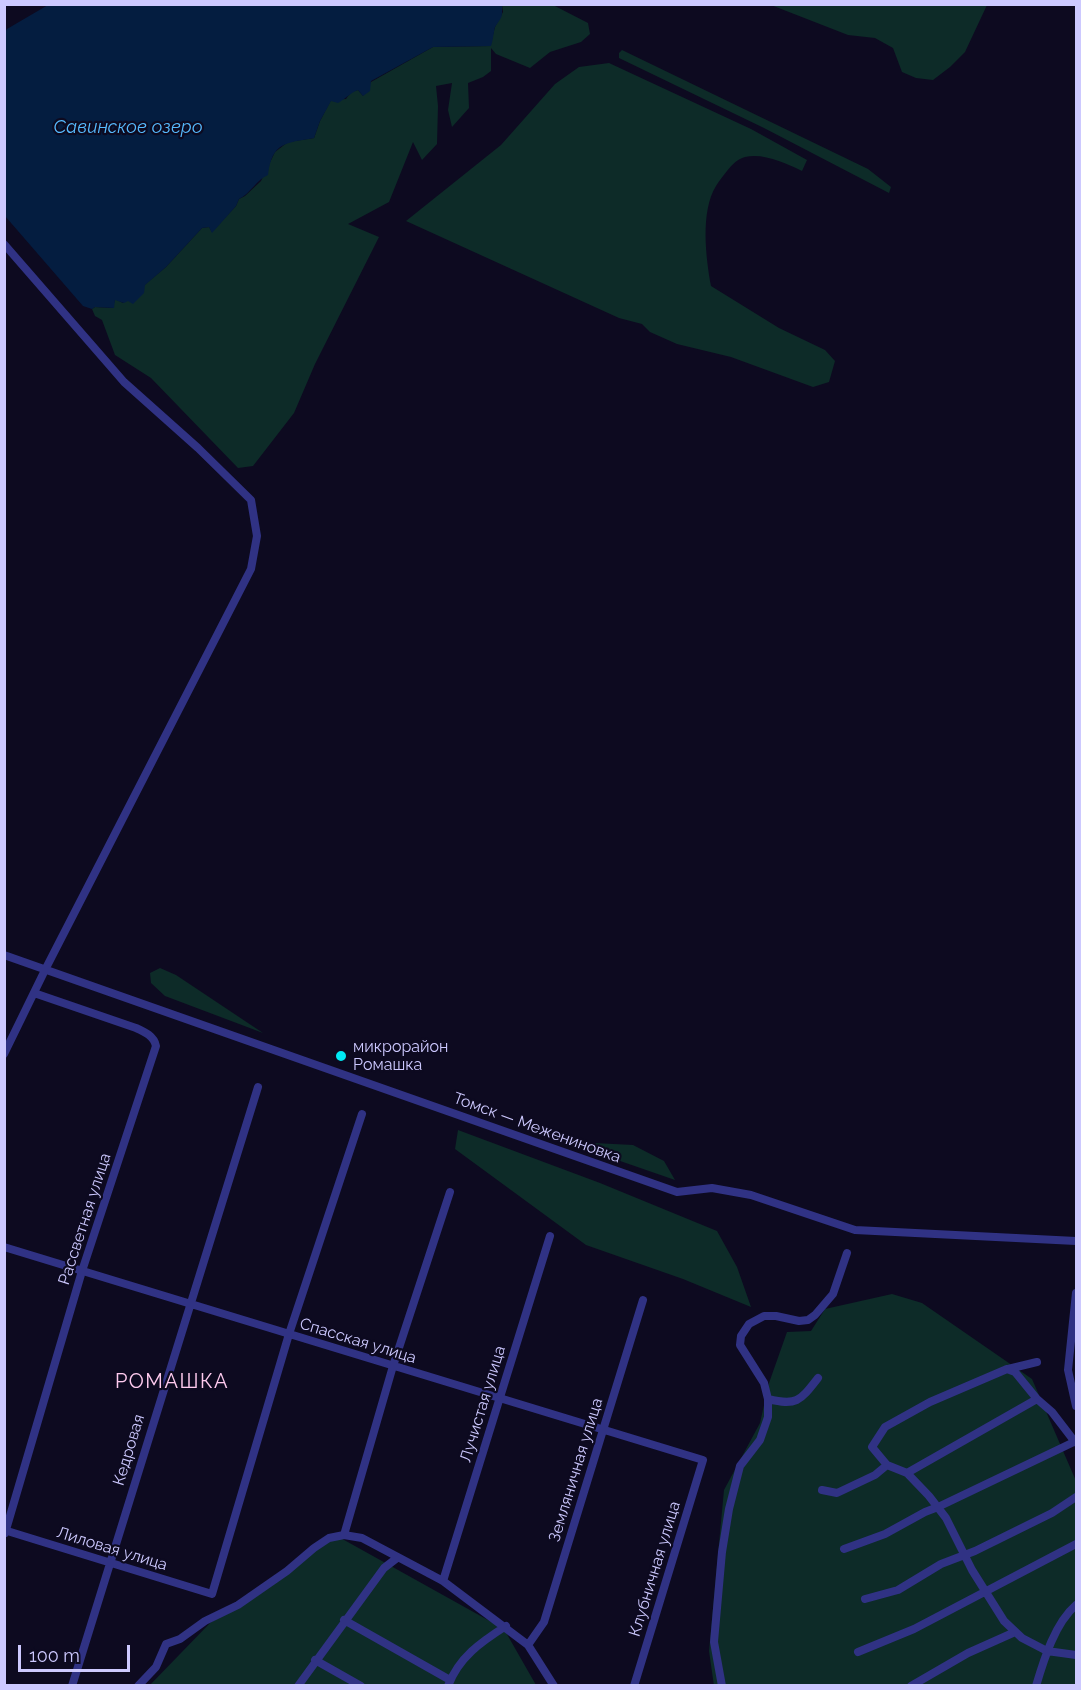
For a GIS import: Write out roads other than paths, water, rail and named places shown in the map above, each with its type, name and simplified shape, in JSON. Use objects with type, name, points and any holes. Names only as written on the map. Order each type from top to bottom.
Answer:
[{"type":"street","points":[[4,244],[124,382],[198,448],[251,500],[257,536],[251,569],[4,1054]]},
{"type":"street","name":"Томск — Межениновка","points":[[4,955],[677,1192],[712,1188],[751,1195],[855,1230],[1077,1241]]},
{"type":"street","name":"Рассветная улица","points":[[5,1531],[82,1271],[156,1046],[155,1040],[136,1028],[34,993]]},
{"type":"street","name":"Кедровая","points":[[72,1686],[258,1087]]},
{"type":"street","points":[[289,1334],[362,1114]]},
{"type":"street","points":[[344,1535],[393,1366],[450,1192]]},
{"type":"street","name":"Лучистая улица","points":[[443,1581],[550,1236]]},
{"type":"street","name":"Спасская улица","points":[[4,1247],[703,1460]]},
{"type":"street","points":[[722,1686],[714,1642],[722,1552],[729,1509],[740,1466],[760,1440],[768,1417],[768,1399],[764,1383],[740,1345],[741,1336],[749,1324],[764,1316],[776,1316],[799,1322],[815,1315],[833,1294],[847,1253]]},
{"type":"street","points":[[1077,1293],[1068,1370],[1077,1406]]},
{"type":"street","name":"Земляничная улица","points":[[528,1645],[544,1622],[643,1300]]},
{"type":"street","name":"Лиловая улица","points":[[5,1531],[212,1594],[289,1334]]},
{"type":"street","points":[[1037,1362],[1007,1370],[930,1402],[885,1427],[872,1447],[887,1465],[907,1473],[938,1507],[1004,1621],[1015,1632],[1047,1651],[1077,1655]]},
{"type":"street","points":[[844,1549],[885,1534],[925,1512],[1076,1441],[1052,1412],[1036,1399],[1015,1372],[1007,1370]]},
{"type":"street","points":[[768,1399],[789,1403],[798,1401],[818,1378]]},
{"type":"street","points":[[907,1473],[1036,1399]]},
{"type":"street","name":"Клубничная улица","points":[[634,1686],[703,1460]]},
{"type":"street","points":[[822,1490],[837,1493],[875,1474],[887,1465]]},
{"type":"street","points":[[865,1599],[898,1590],[941,1564],[965,1556],[1052,1513],[1077,1497]]},
{"type":"street","points":[[138,1686],[156,1667],[166,1644],[180,1639],[205,1621],[238,1605],[287,1571],[328,1538],[344,1535],[362,1538],[443,1581],[506,1626],[528,1645],[554,1686]]},
{"type":"street","points":[[858,1652],[914,1629],[1077,1544]]},
{"type":"street","points":[[298,1686],[384,1568],[397,1558]]},
{"type":"street","points":[[1036,1686],[1047,1651],[1070,1610],[1077,1605]]},
{"type":"street","points":[[344,1620],[449,1683],[453,1673],[474,1647],[506,1626]]},
{"type":"street","points":[[911,1686],[968,1653],[1015,1632]]},
{"type":"street","points":[[315,1660],[361,1686]]},
{"type":"water","name":"Савинское озеро","points":[[502,4],[502,12],[495,27],[491,46],[433,47],[371,81],[370,91],[363,96],[358,90],[338,103],[331,101],[314,138],[288,143],[277,150],[270,164],[268,175],[239,199],[236,206],[212,233],[209,227],[202,228],[166,267],[145,285],[144,293],[133,304],[128,301],[124,303],[115,300],[114,308],[95,307],[92,309],[83,306],[5,216],[5,32],[48,5]]},
{"type":"place","name":"микрорайон Ромашка","points":[[341,1056]]},
{"type":"district","name":"РОМАШКА","points":[[172,1382]]}]
